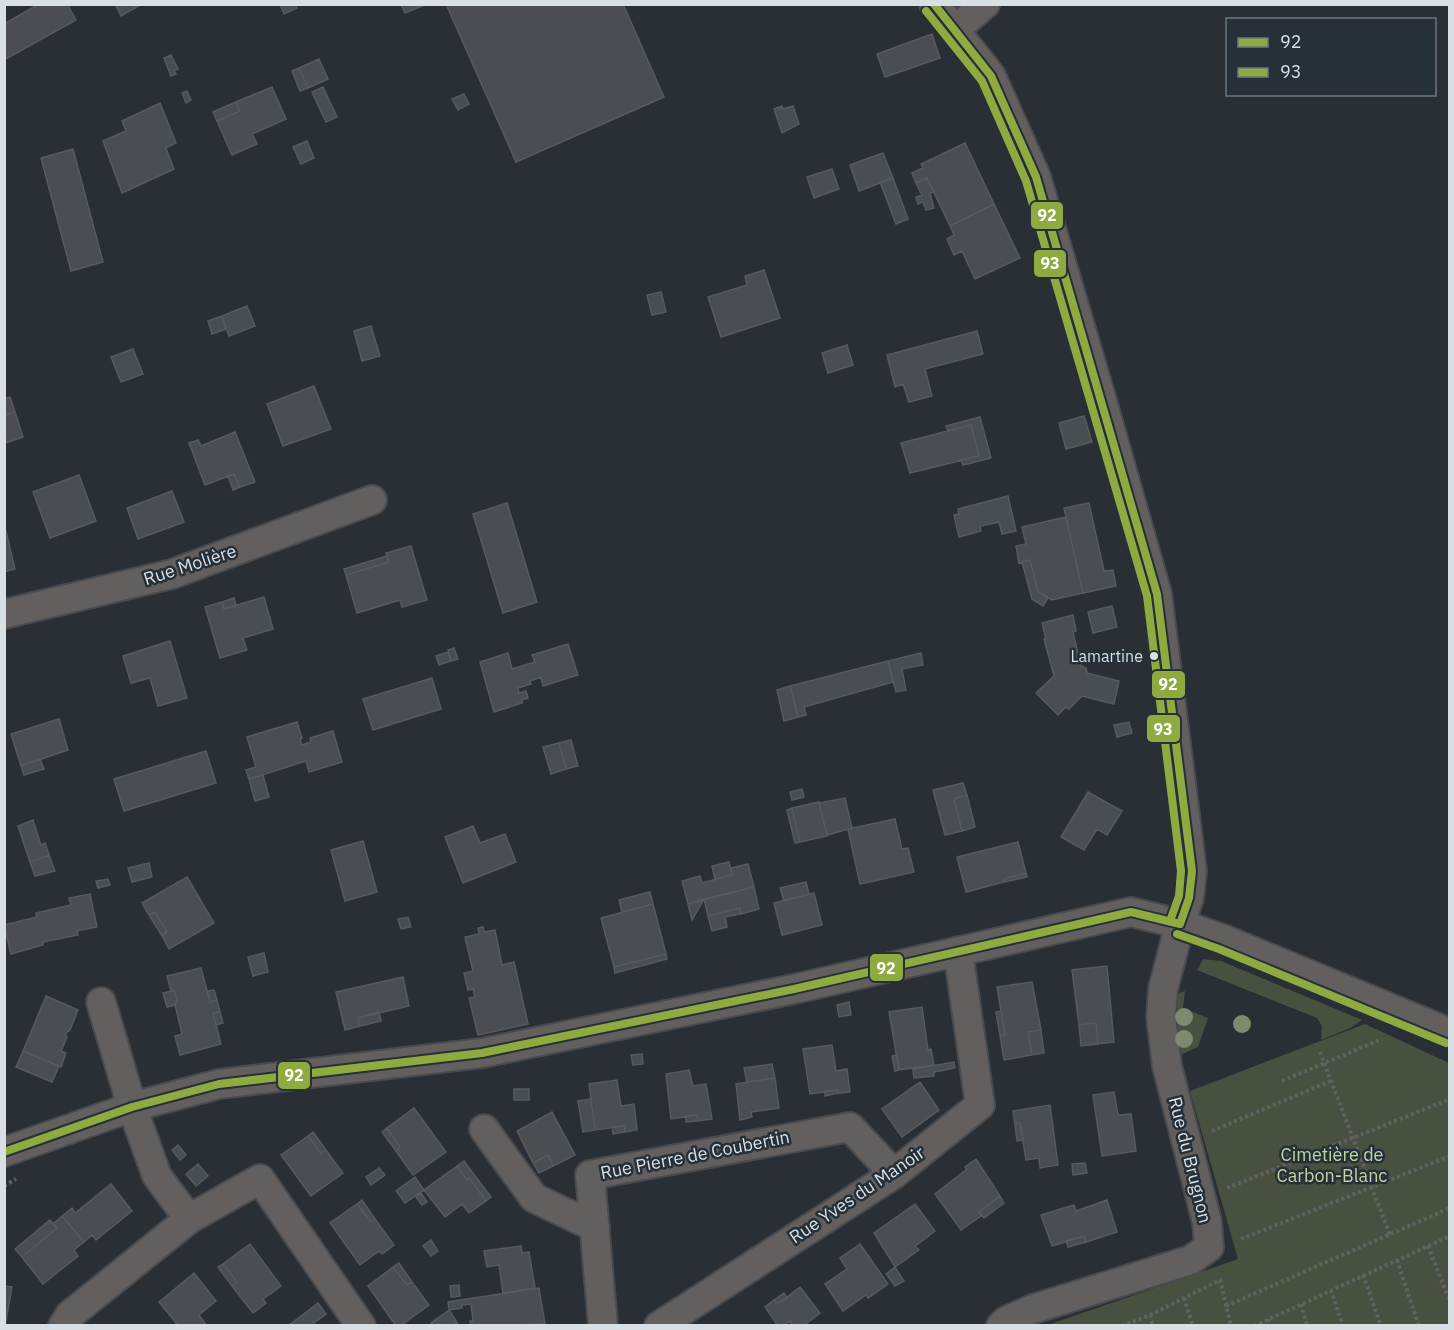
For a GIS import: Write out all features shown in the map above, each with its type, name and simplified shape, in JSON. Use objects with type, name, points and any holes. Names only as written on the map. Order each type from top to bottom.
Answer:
[{"type":"street","points":[[934,4],[991,76],[1036,177],[1156,594],[1192,871],[1189,898],[1180,924]]},
{"type":"street","points":[[955,30],[985,4]]},
{"type":"street","name":"Rue Molière","points":[[4,614],[172,574],[372,500]]},
{"type":"street","points":[[4,1152],[132,1107],[219,1084],[482,1053],[794,989],[1131,912],[1180,924],[1223,939],[1449,1033]]},
{"type":"street","name":"Rue du Brugnon","points":[[1001,1326],[1006,1321],[1033,1309],[1191,1260],[1209,1247],[1207,1222],[1167,1066],[1161,1017],[1163,989],[1180,924]]},
{"type":"street","name":"Rue Yves du Manoir","points":[[659,1326],[894,1174],[980,1105],[958,951]]},
{"type":"street","points":[[101,1002],[132,1107],[157,1176],[189,1219]]},
{"type":"street","name":"Rue Pierre de Coubertin","points":[[603,1326],[590,1175],[850,1127],[894,1174]]},
{"type":"street","points":[[484,1129],[534,1198],[594,1227]]},
{"type":"street","points":[[63,1326],[70,1315],[189,1219],[260,1179],[361,1326]]},
{"type":"path","points":[[1282,1081],[1382,1040]]},
{"type":"path","points":[[1320,1052],[1390,1234]]},
{"type":"path","points":[[1211,1131],[1331,1081]]},
{"type":"path","points":[[1226,1188],[1449,1099]]},
{"type":"path","points":[[1241,1239],[1449,1156]]},
{"type":"path","points":[[1226,1306],[1449,1208]]},
{"type":"path","points":[[1254,1326],[1449,1236]]},
{"type":"path","points":[[1428,1246],[1449,1302]]},
{"type":"path","points":[[1397,1260],[1419,1326]]},
{"type":"path","points":[[1363,1275],[1381,1326]]},
{"type":"path","points":[[1122,1326],[1150,1315],[1220,1280],[1231,1326]]},
{"type":"path","points":[[1331,1290],[1343,1326]]},
{"type":"path","points":[[1184,1298],[1193,1326]]},
{"type":"path","points":[[1301,1304],[1307,1326]]},
{"type":"path","points":[[1150,1315],[1153,1326]]},
{"type":"path","points":[[1268,1319],[1271,1326]]},
{"type":"green space","points":[[1203,959],[1221,961],[1362,1020],[1350,1028],[1321,1040],[1322,1026],[1317,1018],[1197,970]]},
{"type":"green space","points":[[1185,991],[1183,1008],[1208,1018],[1198,1047],[1180,1055],[1176,1014],[1179,993]]},
{"type":"green space","name":"Cimetière de Carbon-Blanc","points":[[1365,1024],[1449,1063],[1449,1325],[1045,1326],[1238,1259],[1190,1091]]},
{"type":"building","points":[[39,4],[67,4],[76,20],[4,60],[4,24]]},
{"type":"building","points":[[115,4],[142,4],[121,16]]},
{"type":"building","points":[[280,4],[295,4],[297,8],[284,14]]},
{"type":"building","points":[[401,4],[421,4],[422,6],[405,13]]},
{"type":"building","points":[[446,4],[623,4],[664,97],[516,162]]},
{"type":"building","points":[[932,34],[940,58],[885,77],[877,54]]},
{"type":"building","points":[[171,55],[178,69],[174,71],[176,74],[171,76],[164,58]]},
{"type":"building","points":[[319,59],[328,79],[308,88],[299,68]]},
{"type":"building","points":[[299,68],[308,88],[300,91],[292,71]]},
{"type":"building","points":[[272,87],[286,119],[252,134],[257,144],[232,155],[217,121],[240,111],[236,102]]},
{"type":"building","points":[[323,87],[337,117],[326,122],[312,92]]},
{"type":"building","points":[[187,91],[191,100],[186,103],[182,93]]},
{"type":"building","points":[[464,94],[469,104],[458,110],[452,99]]},
{"type":"building","points":[[236,102],[240,111],[217,121],[213,112]]},
{"type":"building","points":[[160,103],[176,143],[166,148],[174,169],[122,193],[103,141],[126,131],[122,121]]},
{"type":"building","points":[[782,106],[783,109],[793,106],[799,124],[782,133],[774,109]]},
{"type":"building","points":[[307,141],[314,158],[301,164],[293,147]]},
{"type":"building","points":[[965,143],[994,204],[950,226],[927,178],[916,183],[912,173],[923,168],[921,164]]},
{"type":"building","points":[[73,149],[103,262],[71,271],[41,158]]},
{"type":"building","points":[[883,153],[893,178],[859,191],[850,165]]},
{"type":"building","points":[[832,169],[839,189],[814,198],[807,177]]},
{"type":"building","points":[[893,178],[908,219],[896,224],[880,182]]},
{"type":"building","points":[[927,178],[934,192],[930,193],[934,208],[926,210],[923,202],[918,204],[916,197],[922,195],[916,183]]},
{"type":"building","points":[[994,204],[1020,258],[975,279],[962,251],[954,255],[947,239],[954,235],[950,226]]},
{"type":"building","points":[[764,270],[780,318],[721,337],[708,297],[747,285],[745,276]]},
{"type":"building","points":[[661,292],[666,312],[652,315],[647,295]]},
{"type":"building","points":[[247,306],[255,326],[229,336],[222,316]]},
{"type":"building","points":[[222,316],[226,329],[212,334],[208,321]]},
{"type":"building","points":[[371,326],[380,356],[362,361],[354,331]]},
{"type":"building","points":[[977,331],[983,354],[925,369],[932,396],[909,402],[903,384],[895,387],[887,355]]},
{"type":"building","points":[[847,345],[853,365],[828,373],[822,353]]},
{"type":"building","points":[[133,349],[143,374],[121,382],[111,357]]},
{"type":"building","points":[[314,386],[331,429],[283,446],[267,404]]},
{"type":"building","points":[[10,397],[15,412],[6,415],[4,399]]},
{"type":"building","points":[[4,411],[6,415],[15,412],[23,437],[6,443]]},
{"type":"building","points":[[1084,416],[1092,442],[1066,449],[1059,423]]},
{"type":"building","points":[[980,417],[991,458],[963,465],[961,460],[979,456],[971,425],[948,431],[946,426]]},
{"type":"building","points":[[971,425],[979,456],[910,473],[901,443]]},
{"type":"building","points":[[235,432],[255,482],[240,487],[234,474],[205,485],[189,443],[198,440],[201,446]]},
{"type":"building","points":[[234,474],[240,487],[233,490],[228,476]]},
{"type":"building","points":[[79,475],[96,521],[50,538],[33,492]]},
{"type":"building","points":[[172,491],[184,522],[138,539],[127,508]]},
{"type":"building","points":[[1008,496],[1016,531],[1002,534],[999,522],[980,526],[981,531],[959,537],[954,515],[959,514],[958,509]]},
{"type":"building","points":[[507,503],[537,602],[503,613],[473,514]]},
{"type":"building","points":[[1089,503],[1104,571],[1113,570],[1116,586],[1083,593],[1064,508]]},
{"type":"building","points":[[1066,517],[1083,593],[1052,600],[1038,592],[1030,560],[1019,563],[1016,546],[1026,544],[1022,527]]},
{"type":"building","points":[[4,531],[6,531],[15,569],[4,572]]},
{"type":"building","points":[[411,546],[427,600],[402,607],[400,600],[357,613],[346,575],[389,562],[386,553]]},
{"type":"building","points":[[387,556],[389,562],[346,575],[344,569]]},
{"type":"building","points":[[1030,560],[1038,592],[1048,598],[1043,606],[1032,599],[1022,562]]},
{"type":"building","points":[[264,597],[273,629],[243,638],[247,650],[220,658],[205,607],[222,602],[224,609]]},
{"type":"building","points":[[234,598],[236,606],[224,609],[222,602]]},
{"type":"building","points":[[1112,606],[1117,627],[1093,633],[1088,612]]},
{"type":"building","points":[[1073,615],[1076,631],[1073,632],[1081,666],[1086,668],[1087,673],[1119,681],[1114,704],[1082,696],[1069,709],[1066,707],[1058,715],[1036,693],[1054,676],[1042,623]]},
{"type":"building","points":[[170,641],[187,698],[158,706],[150,678],[131,683],[123,656]]},
{"type":"building","points":[[568,644],[578,675],[543,686],[541,677],[530,681],[531,684],[518,688],[519,693],[526,691],[528,698],[522,700],[522,703],[494,712],[480,662],[508,653],[512,669],[535,662],[532,655]]},
{"type":"building","points":[[454,648],[458,659],[451,661],[448,650]]},
{"type":"building","points":[[448,652],[451,661],[439,665],[436,656]]},
{"type":"building","points":[[921,653],[923,665],[902,669],[906,690],[896,692],[888,661]]},
{"type":"building","points":[[888,661],[893,682],[804,707],[806,715],[798,717],[790,686]]},
{"type":"building","points":[[432,678],[441,709],[373,730],[363,699]]},
{"type":"building","points":[[790,686],[798,717],[784,721],[777,690]]},
{"type":"building","points":[[59,719],[68,750],[21,766],[11,734]]},
{"type":"building","points":[[297,722],[302,745],[311,742],[310,738],[333,731],[342,762],[309,772],[306,761],[249,779],[246,770],[256,767],[247,737]]},
{"type":"building","points":[[1129,722],[1132,733],[1117,737],[1114,725]]},
{"type":"building","points":[[571,740],[578,766],[566,769],[559,743]]},
{"type":"building","points":[[559,743],[566,769],[551,774],[543,747]]},
{"type":"building","points":[[206,751],[216,783],[124,811],[114,779]]},
{"type":"building","points":[[40,759],[44,769],[24,775],[21,766]]},
{"type":"building","points":[[263,775],[269,797],[255,801],[249,779]]},
{"type":"building","points":[[963,783],[967,795],[954,799],[962,831],[945,835],[933,790]]},
{"type":"building","points":[[802,789],[804,797],[792,800],[790,792]]},
{"type":"building","points":[[1088,792],[1122,811],[1107,835],[1097,829],[1084,850],[1061,837]]},
{"type":"building","points":[[967,795],[975,827],[962,831],[954,799]]},
{"type":"building","points":[[845,798],[852,828],[827,835],[819,803]]},
{"type":"building","points":[[819,802],[827,836],[800,842],[792,808]]},
{"type":"building","points":[[792,808],[800,842],[795,843],[787,810]]},
{"type":"building","points":[[895,819],[902,849],[908,848],[914,872],[860,884],[848,829]]},
{"type":"building","points":[[33,820],[41,845],[45,843],[49,855],[30,862],[18,826]]},
{"type":"building","points":[[473,826],[480,843],[505,834],[516,862],[463,883],[445,837]]},
{"type":"building","points":[[363,841],[377,892],[345,901],[331,850]]},
{"type":"building","points":[[1018,842],[1026,873],[1004,879],[1004,882],[966,892],[957,857]]},
{"type":"building","points":[[49,855],[55,871],[35,876],[30,862]]},
{"type":"building","points":[[729,862],[732,875],[715,879],[712,866]]},
{"type":"building","points":[[149,863],[152,877],[132,882],[128,868]]},
{"type":"building","points":[[748,864],[754,887],[688,904],[682,881],[700,876],[702,883],[732,875],[731,868]]},
{"type":"building","points":[[1026,873],[1027,877],[1004,882],[1004,879]]},
{"type":"building","points":[[187,877],[214,923],[169,949],[162,936],[167,932],[155,912],[149,915],[142,903]]},
{"type":"building","points":[[108,879],[110,885],[98,888],[96,881]]},
{"type":"building","points":[[806,882],[809,894],[784,901],[780,888]]},
{"type":"building","points":[[754,887],[759,909],[741,914],[740,908],[708,916],[704,899]]},
{"type":"building","points":[[650,892],[653,904],[622,912],[619,900]]},
{"type":"building","points":[[814,893],[822,925],[782,935],[774,903]]},
{"type":"building","points":[[90,894],[97,927],[77,931],[78,935],[43,942],[43,945],[11,954],[4,925],[37,917],[36,913],[71,905],[69,898]]},
{"type":"building","points":[[704,899],[692,920],[688,904]]},
{"type":"building","points":[[653,904],[666,954],[614,967],[601,918]]},
{"type":"building","points":[[740,908],[741,914],[725,917],[727,927],[712,931],[708,916]]},
{"type":"building","points":[[155,912],[167,932],[162,936],[149,915]]},
{"type":"building","points":[[408,917],[411,927],[401,929],[398,919]]},
{"type":"building","points":[[483,927],[484,932],[495,930],[502,965],[514,962],[528,1024],[478,1035],[469,998],[475,997],[473,989],[468,990],[464,973],[473,971],[465,937],[479,934],[478,928]]},
{"type":"building","points":[[264,953],[268,972],[253,976],[248,957]]},
{"type":"building","points":[[666,954],[667,959],[615,973],[614,967]]},
{"type":"building","points":[[1107,966],[1114,1042],[1098,1044],[1096,1023],[1079,1025],[1072,970]]},
{"type":"building","points":[[201,968],[210,1002],[217,1000],[220,1012],[213,1013],[221,1044],[180,1055],[175,1036],[182,1034],[175,1005],[177,1000],[174,991],[171,991],[167,976]]},
{"type":"building","points":[[403,977],[409,1006],[358,1018],[360,1026],[345,1030],[336,992]]},
{"type":"building","points":[[1032,982],[1041,1030],[1028,1032],[1032,1055],[1004,1060],[1000,1035],[1005,1035],[997,987]]},
{"type":"building","points":[[214,990],[217,1000],[210,1002],[207,991]]},
{"type":"building","points":[[174,991],[177,1000],[175,1005],[167,1007],[163,993]]},
{"type":"building","points":[[46,996],[78,1010],[70,1030],[65,1034],[67,1037],[61,1051],[66,1053],[61,1067],[23,1051]]},
{"type":"building","points":[[849,1002],[851,1015],[839,1017],[837,1005]]},
{"type":"building","points":[[922,1007],[928,1050],[931,1049],[934,1065],[899,1070],[889,1012]]},
{"type":"building","points":[[1001,1011],[1005,1035],[1000,1035],[996,1012]]},
{"type":"building","points":[[220,1012],[223,1023],[216,1025],[213,1013]]},
{"type":"building","points":[[379,1012],[381,1021],[360,1026],[358,1018]]},
{"type":"building","points":[[1096,1023],[1098,1044],[1081,1046],[1079,1025]]},
{"type":"building","points":[[1041,1030],[1044,1053],[1032,1055],[1028,1032]]},
{"type":"building","points":[[832,1045],[836,1071],[847,1069],[850,1092],[839,1093],[838,1090],[810,1094],[803,1049]]},
{"type":"building","points":[[23,1051],[59,1066],[52,1082],[16,1067]]},
{"type":"building","points":[[642,1054],[643,1064],[633,1065],[631,1055]]},
{"type":"building","points":[[897,1055],[899,1070],[895,1071],[892,1056]]},
{"type":"building","points":[[954,1062],[955,1068],[934,1072],[934,1076],[914,1078],[913,1069]]},
{"type":"building","points":[[772,1064],[775,1078],[747,1082],[744,1068]]},
{"type":"building","points":[[689,1070],[693,1086],[706,1084],[712,1119],[698,1121],[697,1115],[671,1119],[666,1074]]},
{"type":"building","points":[[775,1078],[779,1108],[751,1112],[752,1117],[740,1120],[736,1084]]},
{"type":"building","points":[[617,1080],[621,1106],[634,1104],[637,1130],[625,1132],[624,1126],[595,1130],[589,1084]]},
{"type":"building","points":[[920,1082],[939,1110],[902,1137],[882,1109]]},
{"type":"building","points":[[514,1089],[529,1089],[529,1100],[514,1100]]},
{"type":"building","points":[[838,1090],[839,1093],[825,1096],[825,1091]]},
{"type":"building","points":[[1114,1092],[1118,1115],[1131,1114],[1136,1151],[1102,1156],[1093,1095]]},
{"type":"building","points":[[591,1099],[595,1130],[583,1132],[578,1101]]},
{"type":"building","points":[[1050,1105],[1058,1165],[1040,1168],[1039,1158],[1026,1160],[1020,1123],[1015,1124],[1013,1111]]},
{"type":"building","points":[[414,1108],[446,1152],[413,1175],[396,1151],[400,1147],[387,1128]]},
{"type":"building","points":[[552,1112],[575,1155],[553,1166],[548,1155],[533,1163],[517,1131]]},
{"type":"building","points":[[697,1115],[698,1121],[686,1122],[686,1116]]},
{"type":"building","points":[[1020,1123],[1023,1140],[1017,1141],[1015,1124]]},
{"type":"building","points":[[624,1126],[625,1132],[613,1134],[612,1127]]},
{"type":"building","points":[[387,1128],[400,1147],[396,1151],[382,1132]]},
{"type":"building","points":[[313,1132],[326,1150],[321,1154],[308,1136]]},
{"type":"building","points":[[308,1136],[321,1154],[326,1150],[343,1173],[311,1196],[281,1155]]},
{"type":"building","points":[[178,1145],[186,1155],[180,1160],[172,1150]]},
{"type":"building","points":[[548,1155],[553,1166],[539,1173],[533,1163]]},
{"type":"building","points":[[976,1159],[1000,1196],[979,1212],[981,1216],[961,1230],[935,1194]]},
{"type":"building","points":[[464,1161],[491,1197],[486,1201],[457,1166]]},
{"type":"building","points":[[1085,1163],[1087,1173],[1073,1175],[1072,1164]]},
{"type":"building","points":[[198,1164],[208,1176],[196,1186],[186,1174]]},
{"type":"building","points":[[457,1166],[486,1201],[469,1213],[462,1204],[445,1217],[424,1190]]},
{"type":"building","points":[[379,1168],[385,1175],[371,1185],[366,1177]]},
{"type":"building","points":[[415,1177],[424,1190],[405,1203],[396,1191]]},
{"type":"building","points":[[111,1184],[132,1211],[96,1240],[92,1235],[84,1242],[62,1216],[72,1208],[75,1213]]},
{"type":"building","points":[[421,1193],[427,1202],[422,1205],[416,1197]]},
{"type":"building","points":[[1000,1196],[1004,1203],[984,1218],[979,1212]]},
{"type":"building","points":[[362,1200],[375,1219],[371,1222],[357,1204]]},
{"type":"building","points":[[1107,1200],[1117,1232],[1086,1242],[1084,1236],[1052,1246],[1041,1215],[1074,1205],[1076,1211]]},
{"type":"building","points":[[357,1204],[371,1222],[375,1219],[394,1245],[382,1254],[379,1251],[360,1265],[330,1223]]},
{"type":"building","points":[[915,1204],[935,1231],[915,1246],[919,1250],[895,1267],[874,1233]]},
{"type":"building","points":[[62,1216],[84,1242],[74,1250],[78,1256],[43,1284],[22,1257],[57,1228],[53,1224]]},
{"type":"building","points":[[50,1220],[57,1228],[22,1257],[15,1249]]},
{"type":"building","points":[[1084,1236],[1086,1242],[1068,1247],[1066,1241]]},
{"type":"building","points":[[431,1240],[438,1251],[431,1256],[423,1246]]},
{"type":"building","points":[[250,1244],[281,1286],[263,1299],[266,1303],[253,1313],[232,1286],[237,1282],[223,1264]]},
{"type":"building","points":[[860,1244],[888,1284],[868,1298],[866,1295],[843,1311],[825,1284],[847,1269],[840,1258]]},
{"type":"building","points":[[521,1246],[522,1253],[529,1252],[535,1288],[503,1293],[499,1265],[487,1267],[484,1251]]},
{"type":"building","points":[[399,1263],[412,1282],[407,1285],[393,1267]]},
{"type":"building","points":[[223,1264],[237,1282],[232,1286],[218,1267]]},
{"type":"building","points":[[393,1267],[407,1285],[412,1282],[429,1305],[400,1326],[396,1326],[368,1286]]},
{"type":"building","points":[[895,1267],[904,1281],[895,1286],[886,1274]]},
{"type":"building","points":[[194,1273],[216,1301],[199,1315],[207,1326],[175,1326],[177,1324],[159,1302]]},
{"type":"building","points":[[459,1285],[460,1296],[451,1297],[450,1286]]},
{"type":"building","points":[[4,1286],[12,1287],[5,1326],[4,1326]]},
{"type":"building","points":[[800,1287],[820,1313],[803,1326],[793,1326],[790,1321],[783,1326],[778,1326],[765,1307],[774,1300],[778,1304]]},
{"type":"building","points":[[539,1288],[545,1324],[471,1326],[470,1321],[473,1321],[471,1304],[449,1310],[448,1302]]},
{"type":"building","points":[[784,1293],[787,1298],[778,1304],[774,1300]]},
{"type":"building","points":[[318,1303],[326,1314],[310,1326],[288,1326]]},
{"type":"building","points":[[449,1310],[458,1324],[433,1326],[431,1323]]},
{"type":"transit line","name":"92","points":[[934,4],[991,76],[1036,177],[1157,594],[1192,871],[1189,898],[1180,924]]},
{"type":"transit line","name":"93","points":[[926,11],[982,81],[1026,181],[1147,596],[1181,871],[1179,896],[1170,921]]},
{"type":"transit line","name":"92","points":[[4,1152],[132,1107],[219,1084],[482,1053],[794,989],[1131,912],[1180,924]]},
{"type":"transit line","name":"93","points":[[1177,934],[1219,949],[1446,1043]]},
{"type":"place","name":"Lamartine","points":[[1154,656]]}]
